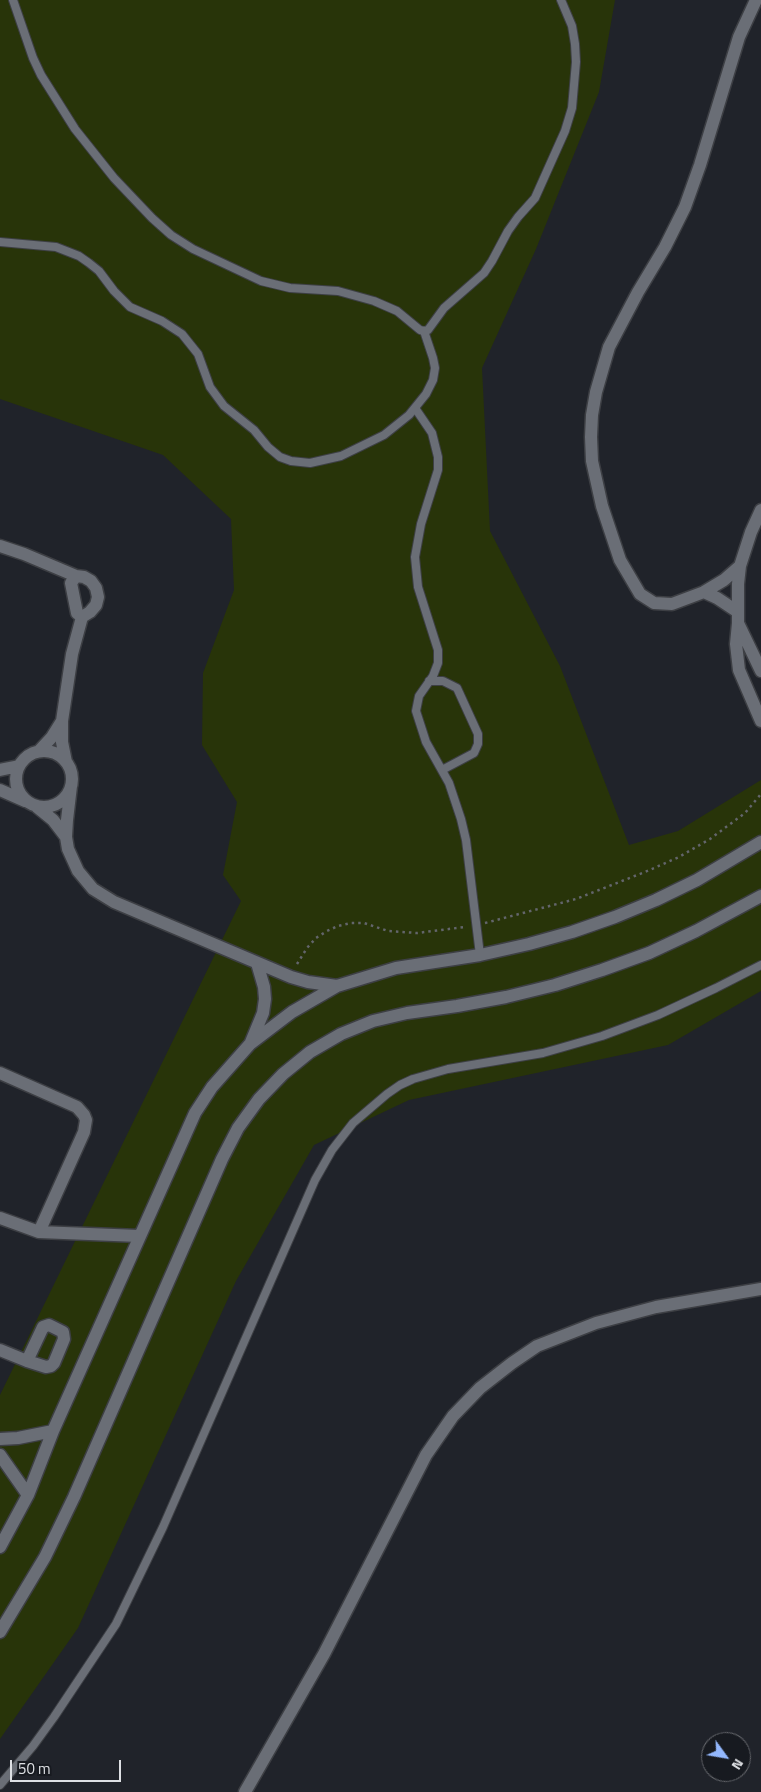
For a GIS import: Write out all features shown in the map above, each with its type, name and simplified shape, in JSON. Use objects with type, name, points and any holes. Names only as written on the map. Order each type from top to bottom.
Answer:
[{"type":"street","points":[[740,566],[724,580],[704,592],[672,604],[663,605],[646,600],[635,587],[620,560],[609,529],[596,484],[592,461],[592,415],[596,392],[609,347],[638,292],[665,247],[685,207],[731,61],[756,0]]},
{"type":"street","points":[[761,510],[750,532],[740,566],[736,650],[739,670],[761,722]]},
{"type":"street","points":[[0,546],[76,576],[84,577],[91,581],[96,588],[98,597],[96,605],[90,612],[82,616],[72,654],[62,721],[62,742],[72,778],[66,837],[70,854],[78,871],[93,889],[103,896],[291,977],[308,982],[337,986]]},
{"type":"street","points":[[76,576],[71,583],[77,612],[82,616]]},
{"type":"street","points":[[704,592],[716,598],[738,618],[761,670]]},
{"type":"street","points":[[62,721],[52,737],[39,751],[27,756],[19,766],[15,778],[18,791],[31,804],[53,820],[66,837]]},
{"type":"street","points":[[39,751],[54,753],[66,762]]},
{"type":"street","points":[[0,770],[19,766]]},
{"type":"street","points":[[0,790],[31,804],[48,807],[58,804],[66,796],[71,786]]},
{"type":"street","points":[[0,1547],[28,1495],[52,1431],[195,1113],[212,1087],[250,1044],[292,1012],[337,986],[396,968],[480,955],[538,942],[615,918],[697,880],[761,842]]},
{"type":"street","points":[[0,1632],[45,1557],[74,1497],[222,1159],[238,1128],[259,1099],[283,1074],[310,1052],[341,1034],[374,1021],[407,1013],[506,997],[602,970],[649,953],[688,935],[761,896]]},
{"type":"street","points":[[250,1044],[262,1013],[265,999],[264,987],[257,963]]},
{"type":"street","points":[[0,1073],[77,1107],[86,1120],[84,1132],[39,1232]]},
{"type":"street","points":[[0,1218],[39,1232],[139,1236]]},
{"type":"street","points":[[245,1792],[324,1654],[426,1455],[453,1416],[480,1388],[537,1346],[588,1326],[656,1306],[761,1289]]},
{"type":"street","points":[[0,1350],[27,1361]]},
{"type":"street","points":[[0,1438],[36,1436],[52,1431]]},
{"type":"street","points":[[0,1455],[28,1495]]},
{"type":"lane","points":[[12,0],[41,75],[75,129],[114,178],[166,231],[193,249],[261,281],[290,288],[320,288],[356,295],[397,311],[420,330],[424,331],[428,330],[444,308],[484,273],[508,231],[535,198],[566,131],[572,108],[576,62],[572,26],[561,0]]},
{"type":"lane","points":[[0,242],[56,247],[79,256],[89,263],[99,271],[114,291],[130,307],[162,321],[182,334],[198,354],[210,387],[216,397],[230,412],[254,430],[268,447],[280,457],[290,461],[310,463],[341,456],[384,436],[415,408],[426,394],[433,380],[433,358],[424,331]]},
{"type":"lane","points":[[415,408],[432,433],[438,458],[436,476],[416,544],[416,557],[418,588],[439,657],[436,670],[419,696],[416,711],[426,742],[453,794],[466,840],[480,955]]},
{"type":"lane","points":[[430,681],[444,681],[457,688],[478,734],[478,744],[474,753],[442,770]]},
{"type":"lane","points":[[0,1785],[33,1746],[54,1717],[116,1624],[163,1527],[308,1196],[332,1150],[353,1123],[387,1094],[413,1079],[448,1069],[543,1053],[602,1036],[666,1011],[761,965]]},
{"type":"path","points":[[291,977],[307,948],[316,938],[338,926],[364,923],[388,931],[417,933],[476,925],[540,910],[576,899],[645,872],[678,857],[710,839],[744,813],[761,794]]},
{"type":"green space","points":[[0,0],[615,0],[599,92],[536,249],[482,368],[490,531],[560,666],[629,845],[678,831],[761,780],[761,991],[668,1045],[409,1100],[314,1145],[236,1281],[78,1628],[0,1739],[0,1395],[241,901],[223,875],[237,802],[202,745],[203,673],[234,590],[231,519],[163,455],[0,399]]}]
